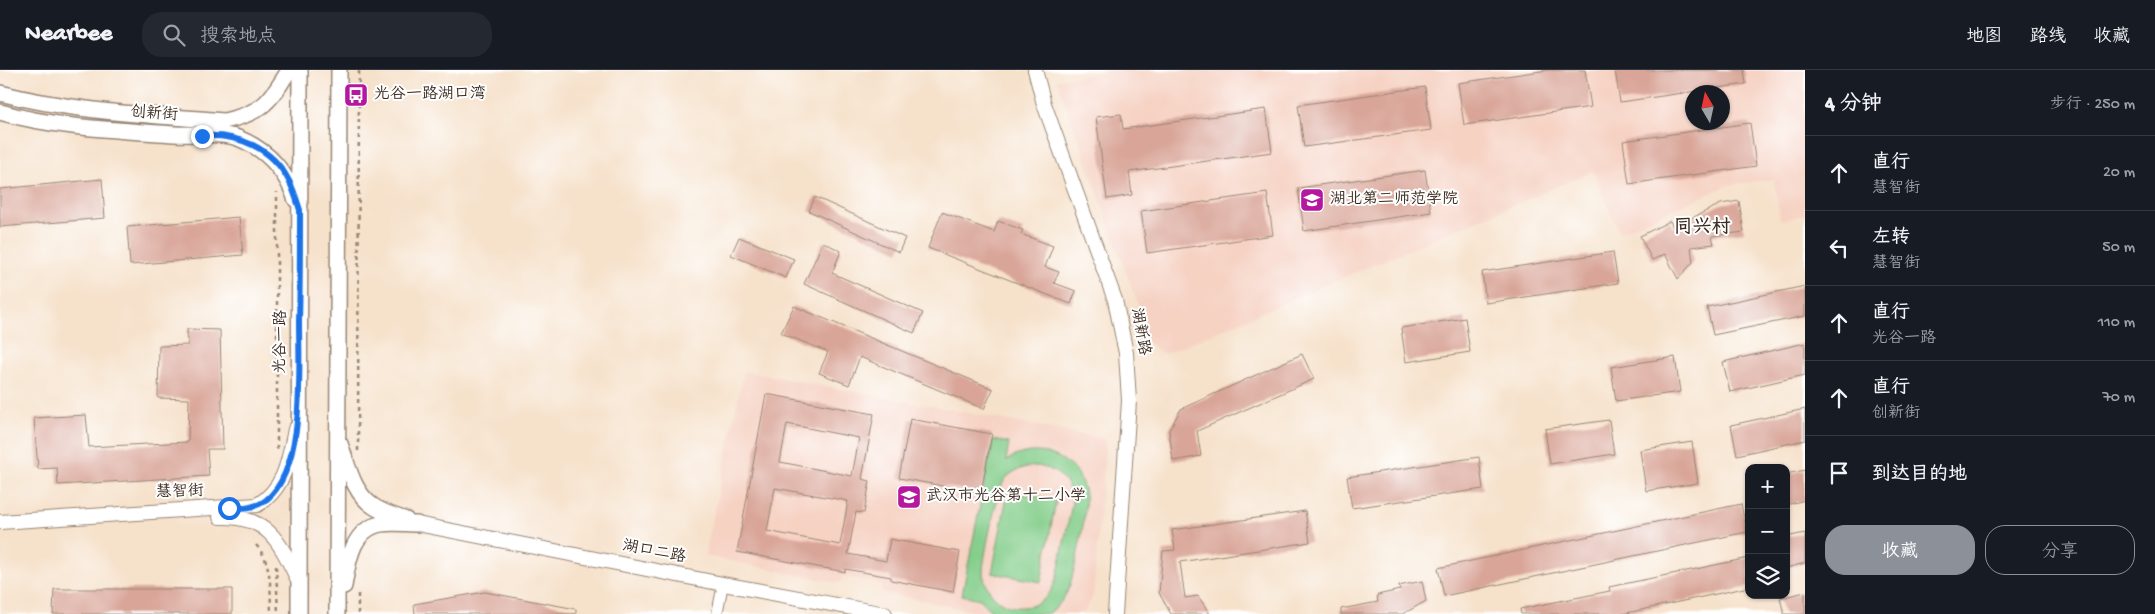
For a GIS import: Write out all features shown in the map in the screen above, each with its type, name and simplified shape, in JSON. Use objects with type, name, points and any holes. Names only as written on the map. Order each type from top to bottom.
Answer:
[{"type":"main road","name":"创新街","points":[[0,94],[42,104],[100,112],[224,121],[240,118],[256,111],[270,100],[289,70]]},
{"type":"main road","name":"光谷一路","points":[[299,614],[300,70]]},
{"type":"main road","points":[[338,614],[339,70]]},
{"type":"main road","name":"创新街","points":[[0,112],[90,128],[236,137],[252,144],[274,161],[289,181],[300,210]]},
{"type":"main road","points":[[337,433],[354,481],[372,506],[417,524]]},
{"type":"main road","points":[[338,614],[351,550],[358,540],[370,528],[382,524],[417,524]]},
{"type":"street","name":"湖新路","points":[[1035,70],[1044,104],[1113,294],[1126,353],[1129,401],[1115,614]]},
{"type":"street","name":"慧智街","points":[[0,522],[257,506],[274,492],[284,476],[298,414]]},
{"type":"street","name":"慧智街","points":[[0,530],[158,518],[229,516],[249,519],[260,524],[272,534],[282,548],[299,582]]},
{"type":"street","name":"湖口二路","points":[[417,524],[885,614]]},
{"type":"street","points":[[717,614],[723,584]]},
{"type":"path","points":[[358,459],[359,70]]},
{"type":"path","points":[[277,186],[277,458]]},
{"type":"path","points":[[256,545],[264,553],[268,568],[271,614]]},
{"type":"path","points":[[275,563],[278,614]]},
{"type":"shaded area","name":"湖北第二师范学院","points":[[1113,70],[1805,70],[1805,215],[1780,220],[1774,179],[1729,185],[1619,233],[1593,171],[1164,354],[1144,340],[1138,305],[1057,80]]},
{"type":"shaded area","name":"武汉市光谷第十二小学","points":[[744,371],[1106,439],[1093,595],[1086,610],[1082,614],[986,614],[882,592],[881,584],[843,576],[839,583],[705,556]]},
{"type":"green space","points":[[993,440],[1009,443],[1006,461],[1030,452],[1055,456],[1066,462],[1075,471],[1081,482],[1085,503],[1080,544],[1073,573],[1067,592],[1061,602],[1046,614],[997,614],[990,610],[980,599],[962,595]],"holes":[[[1037,466],[1057,473],[1062,478],[1069,489],[1072,503],[1058,573],[1055,583],[1045,599],[1027,607],[1014,607],[1001,602],[994,596],[988,588],[983,575],[995,507],[1003,484],[1009,475],[1024,468]]]},
{"type":"green space","points":[[1008,491],[1056,500],[1041,582],[992,573]]},
{"type":"building","points":[[1548,70],[1585,70],[1591,107],[1464,125],[1458,83]]},
{"type":"building","points":[[1615,70],[1744,70],[1746,84],[1730,86],[1685,85],[1685,93],[1620,102]]},
{"type":"building","points":[[1425,87],[1431,130],[1304,147],[1298,105]]},
{"type":"building","points":[[1266,109],[1272,152],[1129,172],[1132,195],[1107,199],[1096,117],[1121,114],[1123,129]]},
{"type":"building","points":[[1750,123],[1756,166],[1629,184],[1623,141],[1701,130],[1730,130],[1730,126]]},
{"type":"building","points":[[1425,170],[1431,212],[1304,231],[1298,188]]},
{"type":"building","points":[[102,179],[105,218],[0,227],[0,189]]},
{"type":"building","points":[[1267,193],[1273,235],[1147,253],[1141,211]]},
{"type":"building","points":[[815,197],[905,238],[899,252],[809,211]]},
{"type":"building","points":[[1739,201],[1744,232],[1712,236],[1714,244],[1691,247],[1693,262],[1678,279],[1665,254],[1652,260],[1640,236],[1670,221],[1673,227],[1721,204]]},
{"type":"building","points":[[942,212],[994,232],[998,221],[1023,230],[1021,234],[1053,246],[1045,267],[1059,272],[1054,283],[1076,291],[1071,304],[928,248]]},
{"type":"building","points":[[239,217],[243,255],[130,265],[127,227]]},
{"type":"building","points":[[739,237],[794,259],[786,278],[731,255]]},
{"type":"building","points":[[823,242],[841,251],[832,273],[923,313],[914,333],[804,284]]},
{"type":"building","points":[[1613,252],[1618,283],[1486,303],[1482,272]]},
{"type":"building","points":[[1805,286],[1805,316],[1713,335],[1707,307]]},
{"type":"building","points":[[794,306],[993,389],[984,409],[860,357],[849,385],[819,373],[828,352],[781,333]]},
{"type":"building","points":[[1465,318],[1470,352],[1406,362],[1401,328]]},
{"type":"building","points":[[187,329],[220,330],[223,449],[207,449],[209,476],[58,485],[57,468],[38,469],[34,418],[86,415],[89,447],[188,442],[189,399],[158,398],[159,346],[188,345]]},
{"type":"building","points":[[1805,343],[1805,375],[1730,392],[1723,362]]},
{"type":"building","points":[[1302,354],[1314,379],[1197,431],[1201,456],[1173,461],[1169,430],[1181,409]]},
{"type":"building","points":[[1675,357],[1680,392],[1616,401],[1611,367]]},
{"type":"building","points":[[766,394],[874,414],[862,479],[870,481],[864,513],[856,512],[848,554],[886,561],[890,539],[960,552],[953,592],[891,580],[891,577],[845,569],[845,572],[737,552]],"holes":[[[787,424],[859,438],[852,476],[780,462]],[[775,488],[848,501],[840,545],[767,531]]]},
{"type":"building","points":[[1805,409],[1805,440],[1737,455],[1731,425]]},
{"type":"building","points":[[910,419],[992,434],[981,493],[899,478]]},
{"type":"building","points":[[1609,420],[1614,454],[1550,464],[1545,429]]},
{"type":"building","points":[[1692,442],[1698,483],[1646,491],[1640,450]]},
{"type":"building","points":[[1479,457],[1483,489],[1352,508],[1347,477]]},
{"type":"building","points":[[1805,470],[1805,500],[1790,504],[1790,473]]},
{"type":"building","points":[[1741,504],[1745,523],[1745,532],[1444,596],[1438,568]]},
{"type":"building","points":[[1305,511],[1310,542],[1180,562],[1185,598],[1198,596],[1210,614],[1171,614],[1159,593],[1163,551],[1175,550],[1172,530]]},
{"type":"building","points":[[1805,533],[1805,563],[1790,567],[1790,554],[1790,536]]},
{"type":"building","points":[[1745,559],[1745,588],[1622,614],[1521,614],[1520,609],[1610,591],[1609,587]]},
{"type":"building","points":[[1422,581],[1426,601],[1403,614],[1341,614],[1341,609],[1378,602],[1377,595],[1400,590],[1399,586]]},
{"type":"building","points":[[54,589],[232,589],[232,614],[53,614]]},
{"type":"building","points":[[485,592],[576,609],[576,614],[415,614],[414,604]]},
{"type":"building","points":[[1805,592],[1805,614],[1784,614],[1780,599],[1790,599],[1790,596]]},
{"type":"place","name":"光谷一路湖口湾","points":[[356,95]]},
{"type":"place","name":"湖北第二师范学院","points":[[1312,200]]},
{"type":"place","name":"武汉市光谷第十二小学","points":[[909,497]]},
{"type":"district","name":"同兴村","points":[[1702,228]]},
{"type":"route","points":[[202,136],[223,135],[236,137],[252,144],[264,153],[274,161],[289,181],[300,210],[298,414],[290,456],[284,476],[277,488],[265,500],[257,506],[229,508]]}]
